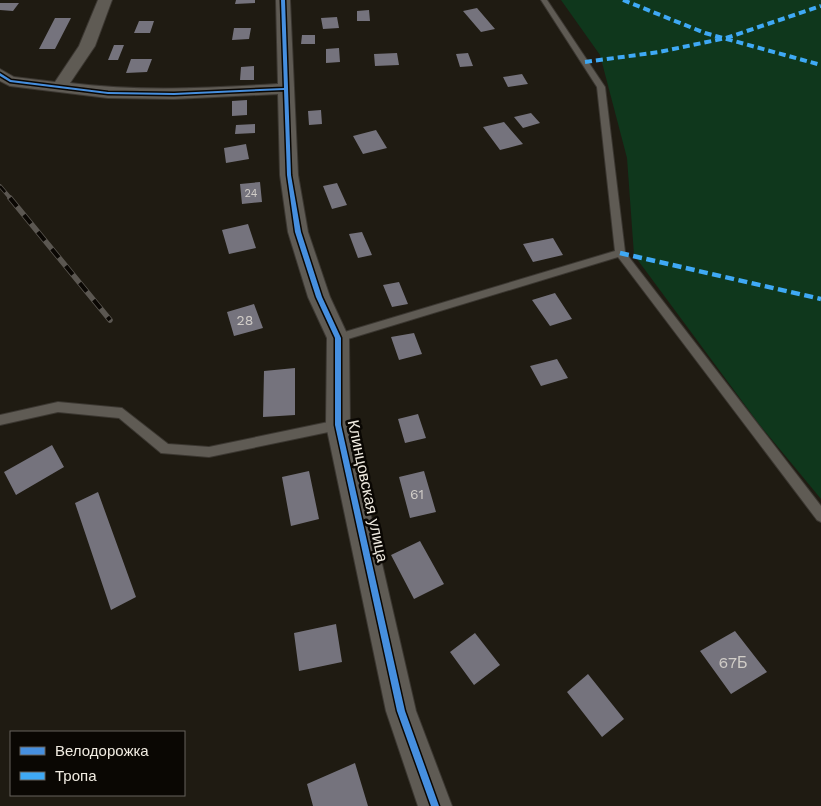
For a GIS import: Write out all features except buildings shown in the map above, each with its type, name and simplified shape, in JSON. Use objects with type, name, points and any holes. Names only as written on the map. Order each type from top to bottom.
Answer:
[{"type":"street","points":[[60,87],[86,46],[105,0]]},
{"type":"street","name":"Клинцовская улица","points":[[283,0],[289,176],[298,232],[319,297],[338,338],[338,425],[401,712],[435,806]]},
{"type":"street","points":[[0,74],[10,81],[108,93],[174,94],[286,89]]},
{"type":"lane","points":[[544,0],[601,87],[620,253],[821,516]]},
{"type":"lane","points":[[338,338],[620,253]]},
{"type":"lane","points":[[0,420],[58,407],[122,413],[165,449],[209,452],[338,425]]},
{"type":"green space","points":[[561,0],[821,0],[821,499],[759,424],[634,255],[627,158],[600,55]]},
{"type":"railway","points":[[0,186],[11,199]]},
{"type":"railway","points":[[10,198],[110,320]]},
{"type":"marked path","points":[[623,0],[705,33],[821,65]]},
{"type":"marked path","points":[[585,62],[659,52],[726,38],[821,6]]},
{"type":"marked path","points":[[620,253],[821,299]]},
{"type":"cycle path","points":[[283,0],[289,175],[298,232],[319,297],[338,338],[338,425],[401,711],[435,806]]},
{"type":"cycle path","points":[[0,74],[10,81],[108,93],[174,94],[286,89]]}]
